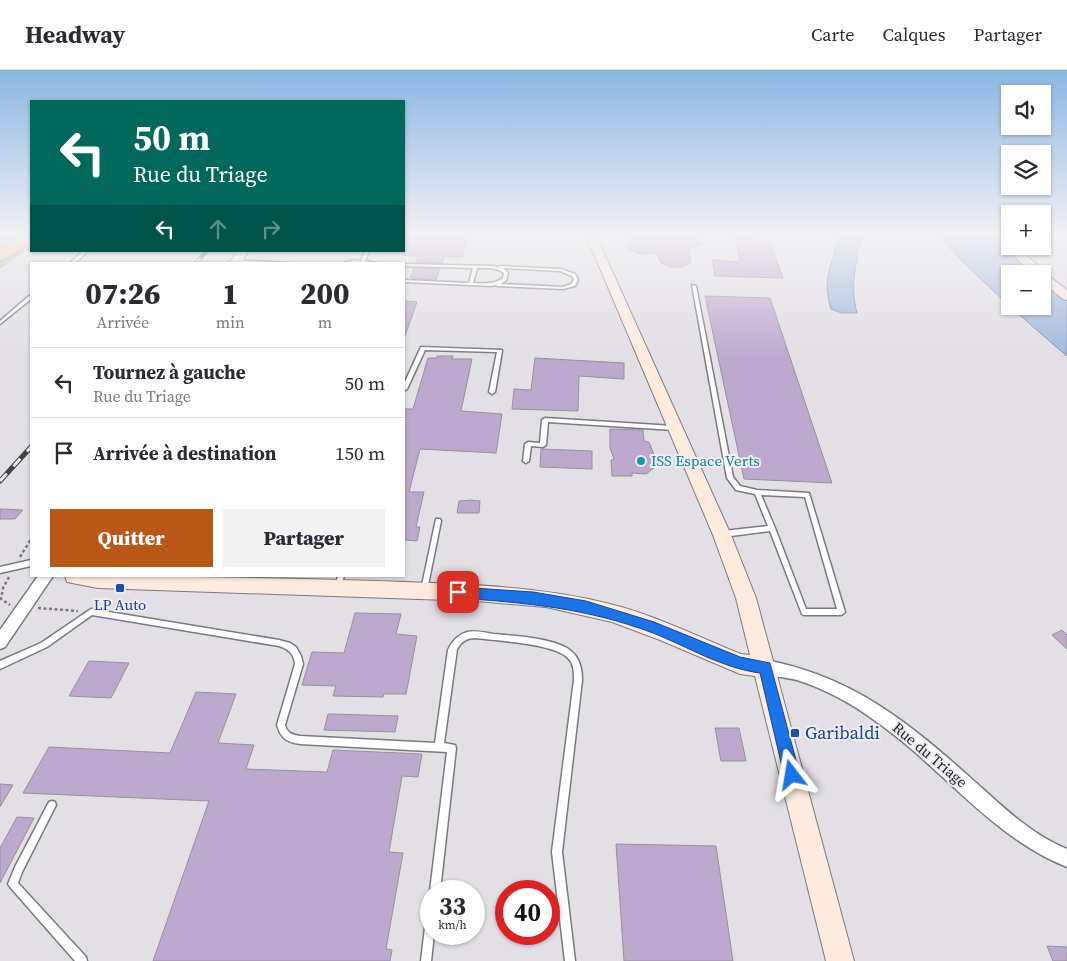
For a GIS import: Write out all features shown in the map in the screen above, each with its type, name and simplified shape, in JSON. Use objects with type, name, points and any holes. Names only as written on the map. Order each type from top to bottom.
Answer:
[{"type":"street","points":[[608,275],[722,535],[746,598],[840,961]]},
{"type":"street","points":[[1051,283],[1067,296]]},
{"type":"street","points":[[0,642],[45,577]]},
{"type":"street","name":"Rue du Triage","points":[[80,577],[98,580],[340,582],[424,591],[516,596],[586,607],[654,628],[740,664],[784,670],[812,679],[839,691],[878,713],[924,747],[1020,833],[1046,850],[1067,858]]},
{"type":"lane","points":[[471,284],[474,275]]},
{"type":"lane","points":[[491,285],[505,280],[506,275]]},
{"type":"lane","points":[[405,281],[563,288],[573,285],[576,280],[573,275]]},
{"type":"lane","points":[[694,286],[730,478],[738,488],[758,492],[807,495],[841,612],[804,612],[758,492]]},
{"type":"lane","points":[[0,323],[30,298]]},
{"type":"lane","points":[[405,387],[423,348],[500,351],[492,392]]},
{"type":"lane","points":[[526,461],[528,444],[543,445],[545,420],[675,428]]},
{"type":"lane","points":[[424,591],[438,521]]},
{"type":"lane","points":[[722,535],[772,528]]},
{"type":"lane","points":[[0,570],[30,563]]},
{"type":"lane","points":[[0,665],[44,645],[92,612],[279,643],[294,650],[299,659],[298,668],[281,725],[288,737],[296,740],[452,748],[436,880]]},
{"type":"lane","points":[[439,748],[452,650],[459,639],[464,636],[476,635],[553,646],[567,652],[577,664],[578,680],[557,852],[570,961]]},
{"type":"lane","points":[[52,805],[18,870],[13,884],[82,961]]},
{"type":"lane","points":[[426,961],[428,945]]},
{"type":"water","points":[[828,275],[855,275],[854,293],[857,313],[842,313],[831,309],[827,287]]},
{"type":"water","points":[[976,275],[1001,275],[1000,297]]},
{"type":"water","points":[[1051,288],[1067,303],[1067,356],[1020,315],[1051,315]]},
{"type":"building","points":[[411,275],[438,275],[436,280],[410,278]]},
{"type":"building","points":[[782,275],[783,278],[715,276]]},
{"type":"building","points":[[705,296],[770,298],[832,483],[744,479]]},
{"type":"building","points":[[405,301],[417,302],[405,336]]},
{"type":"building","points":[[437,356],[453,356],[452,359],[472,359],[461,411],[502,414],[496,453],[420,449],[409,492],[424,492],[416,527],[420,527],[417,541],[405,540],[405,409],[413,409],[428,358],[437,358]]},
{"type":"building","points":[[535,358],[624,363],[624,379],[579,376],[578,411],[512,409],[514,389],[531,390]]},
{"type":"building","points":[[610,429],[643,430],[644,441],[649,442],[658,465],[646,474],[632,473],[632,476],[612,476],[611,460],[614,459],[610,448]]},
{"type":"building","points":[[541,449],[592,451],[592,469],[540,467]]},
{"type":"building","points":[[459,501],[480,501],[479,513],[457,513]]},
{"type":"building","points":[[0,509],[23,510],[15,519],[0,519]]},
{"type":"building","points":[[355,613],[401,614],[396,634],[417,636],[406,694],[384,694],[383,697],[333,696],[336,686],[302,685],[312,652],[344,653]]},
{"type":"building","points":[[1062,630],[1067,635],[1067,649],[1052,635]]},
{"type":"building","points":[[89,661],[129,663],[111,698],[69,696]]},
{"type":"building","points":[[196,692],[236,694],[218,743],[254,745],[246,769],[327,772],[333,750],[422,754],[418,777],[402,776],[389,852],[403,853],[386,949],[392,950],[390,961],[153,961],[209,801],[23,793],[49,747],[170,753]]},
{"type":"building","points":[[328,714],[398,716],[395,732],[324,730]]},
{"type":"building","points":[[715,728],[739,728],[746,761],[721,761]]},
{"type":"building","points":[[0,784],[13,785],[0,807]]},
{"type":"building","points":[[17,817],[34,818],[0,883],[0,848]]},
{"type":"building","points":[[616,844],[716,846],[733,961],[624,961]]},
{"type":"building","points":[[1047,946],[1067,947],[1067,961],[1053,961]]},
{"type":"railway","points":[[0,481],[30,448]]},
{"type":"place","name":"ISS Espace Verts","points":[[641,461]]},
{"type":"place","name":"LP Auto","points":[[120,588]]},
{"type":"place","name":"Garibaldi","points":[[795,733]]},
{"type":"route","points":[[458,592],[533,597],[612,613],[681,638],[740,664],[765,667],[792,775]]}]
